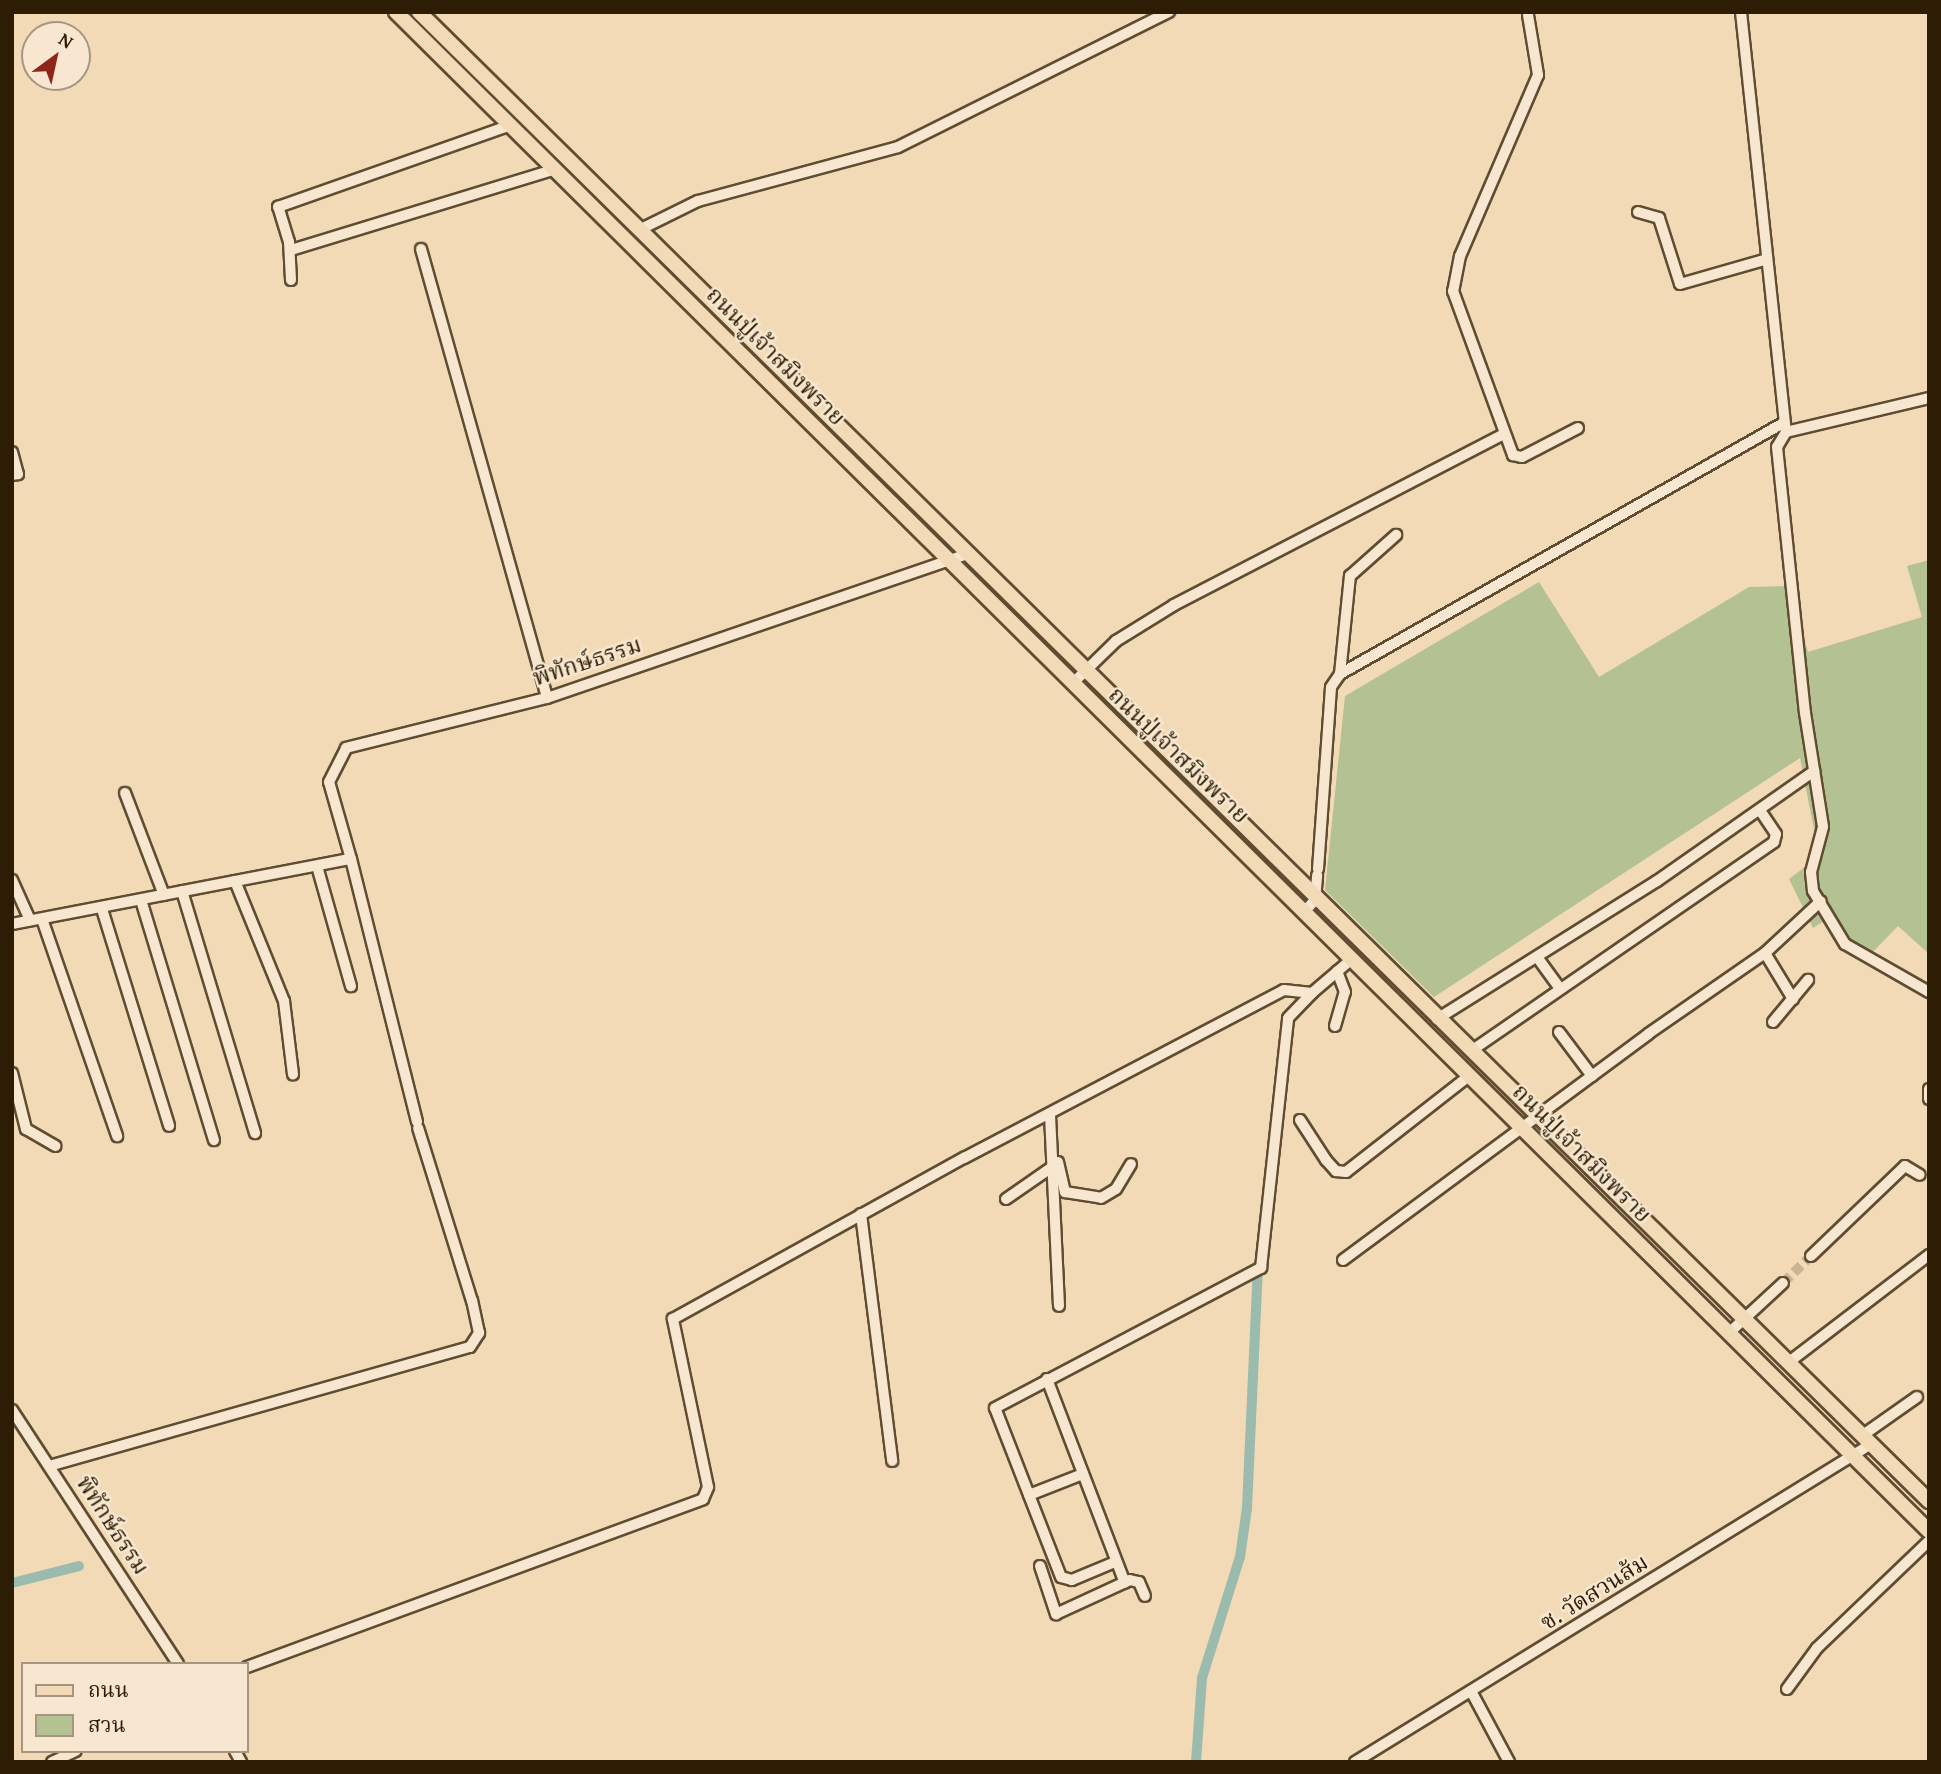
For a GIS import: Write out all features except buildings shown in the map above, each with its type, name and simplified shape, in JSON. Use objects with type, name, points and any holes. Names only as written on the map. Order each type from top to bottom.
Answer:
[{"type":"main road","name":"ถนนปู่เจ้าสมิงพราย","points":[[396,12],[556,169],[634,235]]},
{"type":"main road","name":"ถนนปู่เจ้าสมิงพราย","points":[[419,12],[634,235],[747,347],[967,554],[1084,671],[1310,905],[1353,958],[1929,1531]]},
{"type":"main road","name":"ถนนปู่เจ้าสมิงพราย","points":[[747,347],[1073,683],[1310,905],[1471,1051],[1929,1501]]},
{"type":"street","points":[[634,235],[698,201],[898,147],[1168,12]]},
{"type":"street","points":[[1741,12],[1765,260],[1785,427],[1777,447],[1810,774],[1823,827],[1811,878],[1818,904],[1845,944],[1929,992]]},
{"type":"street","points":[[1528,15],[1538,75],[1453,275],[1465,332],[1502,435],[1516,458],[1578,428]]},
{"type":"street","points":[[291,280],[291,250],[278,207],[511,125]]},
{"type":"street","points":[[291,250],[556,169]]},
{"type":"street","points":[[1638,212],[1660,218],[1680,284],[1765,260]]},
{"type":"street","points":[[421,249],[547,698]]},
{"type":"street","points":[[1310,905],[1318,872],[1331,687],[1340,674],[1785,427],[1929,398]]},
{"type":"street","points":[[1073,683],[1116,641],[1174,605],[1502,435]]},
{"type":"street","points":[[12,452],[18,474],[12,475]]},
{"type":"street","points":[[1340,674],[1350,576],[1396,535]]},
{"type":"street","name":"พิทักษ์ธรรม","points":[[49,1466],[470,1347],[479,1333],[472,1301],[417,1125],[351,859],[329,782],[336,758],[346,748],[547,698],[967,554]]},
{"type":"street","points":[[1437,1019],[1537,957],[1810,774]]},
{"type":"street","points":[[125,793],[164,895]]},
{"type":"street","points":[[1471,1051],[1774,842],[1776,834],[1760,810]]},
{"type":"street","points":[[12,924],[102,909],[351,859]]},
{"type":"street","points":[[317,866],[351,986]]},
{"type":"street","points":[[12,880],[36,920],[117,1136]]},
{"type":"street","points":[[235,881],[284,1001],[293,1074]]},
{"type":"street","points":[[182,891],[255,1133]]},
{"type":"street","points":[[141,900],[214,1140]]},
{"type":"street","points":[[1343,1261],[1525,1129],[1592,1076],[1765,953],[1818,904]]},
{"type":"street","points":[[102,909],[169,1126]]},
{"type":"street","points":[[1765,953],[1793,999]]},
{"type":"street","points":[[1537,957],[1560,989]]},
{"type":"street","points":[[1115,1562],[1064,1581],[996,1408],[1261,1268],[1288,1018],[1353,958]]},
{"type":"street","points":[[1335,1026],[1345,992],[1337,971]]},
{"type":"street","points":[[1773,1022],[1808,980]]},
{"type":"street","points":[[248,1667],[703,1499],[708,1487],[673,1320],[861,1214],[1283,990],[1312,993]]},
{"type":"street","points":[[1559,1032],[1592,1076]]},
{"type":"street","points":[[12,1073],[26,1129],[55,1146]]},
{"type":"street","points":[[1300,1120],[1326,1160],[1336,1171],[1346,1172],[1470,1075]]},
{"type":"street","points":[[1929,1089],[1929,1099]]},
{"type":"street","points":[[1050,1115],[1059,1306]]},
{"type":"street","points":[[1050,1145],[1062,1189],[1072,1195],[1110,1195],[1131,1164]]},
{"type":"street","points":[[1811,1256],[1905,1166],[1920,1175]]},
{"type":"street","points":[[1006,1199],[1052,1167]]},
{"type":"street","points":[[861,1214],[892,1461]]},
{"type":"street","points":[[1789,1362],[1929,1255]]},
{"type":"street","points":[[1730,1332],[1783,1283]]},
{"type":"street","points":[[1047,1379],[1125,1583]]},
{"type":"street","name":"ซ. วัดสวนส้ม","points":[[1356,1762],[1852,1455],[1917,1397]]},
{"type":"street","name":"พิทักษ์ธรรม","points":[[12,1410],[177,1662]]},
{"type":"street","points":[[1029,1495],[1083,1474]]},
{"type":"street","points":[[1787,1689],[1817,1648],[1929,1541]]},
{"type":"street","points":[[1040,1566],[1059,1615],[1135,1579],[1145,1596]]},
{"type":"street","points":[[1471,1691],[1509,1762]]},
{"type":"street","points":[[52,1762],[72,1753]]},
{"type":"green space","points":[[1929,560],[1929,954],[1898,926],[1866,959],[1834,915],[1813,928],[1789,879],[1810,863],[1816,840],[1800,758],[1434,997],[1325,890],[1345,696],[1539,582],[1599,677],[1749,587],[1789,586],[1808,652],[1922,617],[1907,566]]},
{"type":"waterway","points":[[1787,496],[1796,577]]},
{"type":"waterway","points":[[1841,945],[1857,956]]},
{"type":"waterway","points":[[1917,991],[1929,999]]},
{"type":"waterway","points":[[1196,1762],[1202,1678],[1240,1557],[1247,1508],[1258,1269]]},
{"type":"waterway","points":[[12,1583],[79,1566]]},
{"type":"tunnel","points":[[1783,1283],[1811,1256]]}]
